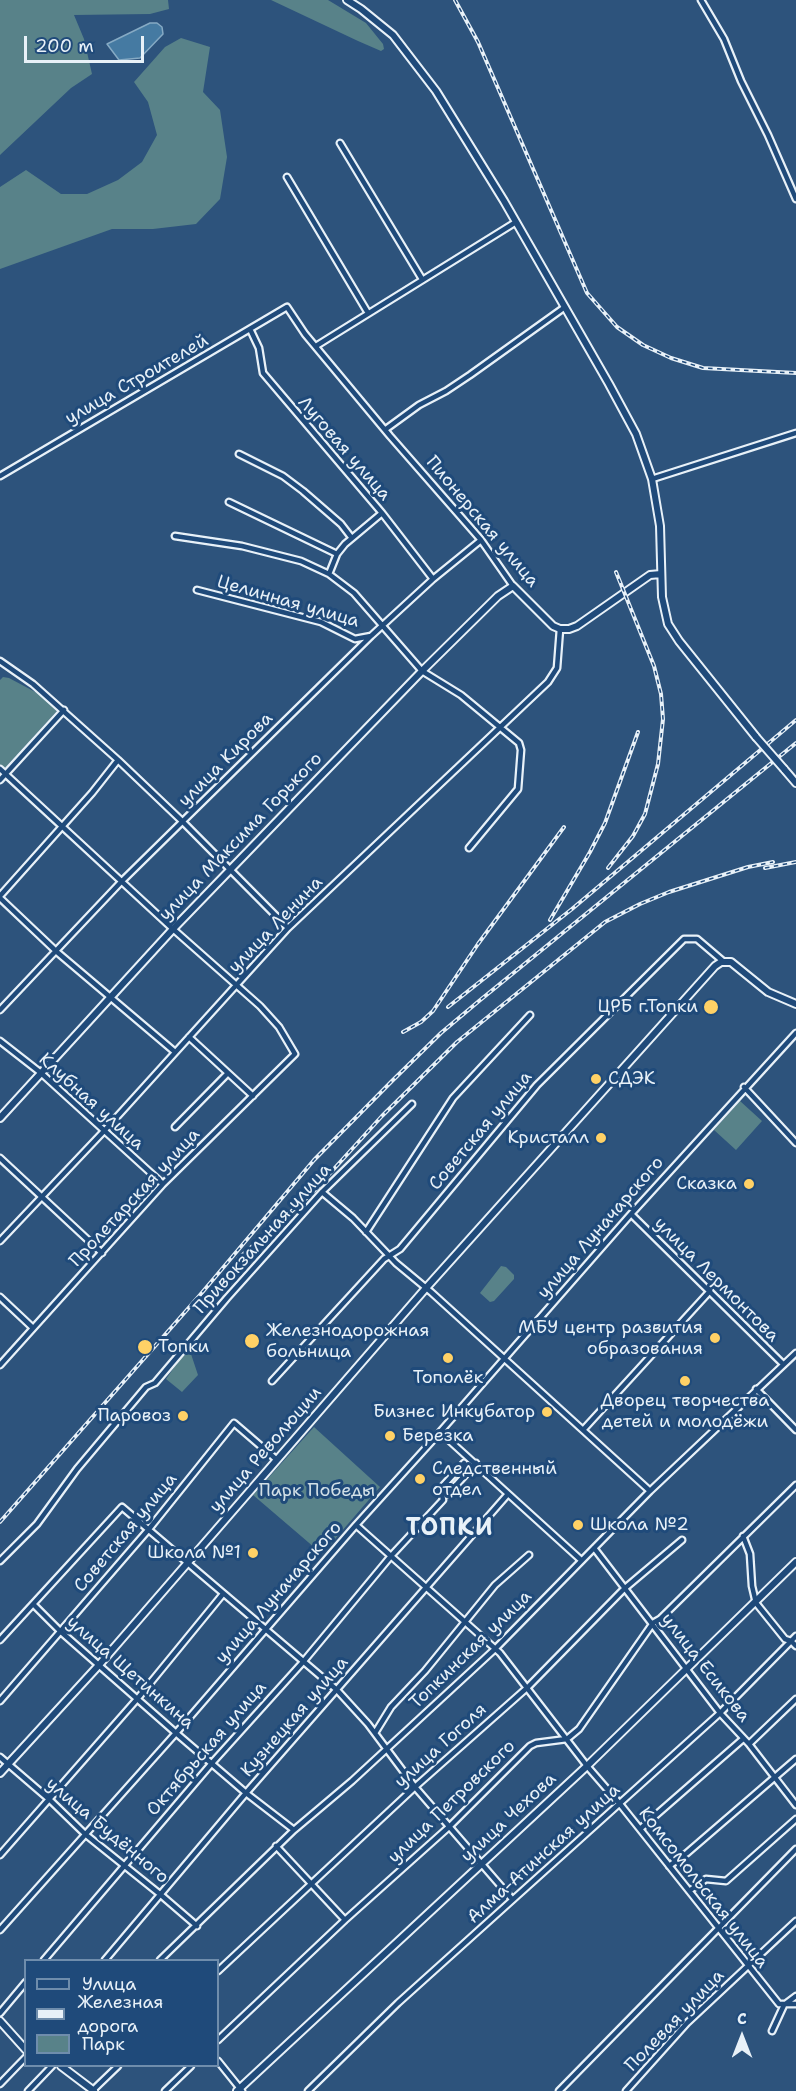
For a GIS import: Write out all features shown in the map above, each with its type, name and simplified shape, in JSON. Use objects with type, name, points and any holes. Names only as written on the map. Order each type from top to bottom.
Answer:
[{"type":"street","points":[[347,0],[370,15],[393,35],[425,76],[516,222],[565,307],[636,434],[652,479],[658,513],[663,607],[668,624],[756,737],[796,783]]},
{"type":"street","points":[[701,0],[724,39],[796,199]]},
{"type":"street","points":[[340,143],[422,279]]},
{"type":"street","points":[[288,177],[369,313]]},
{"type":"street","points":[[316,346],[516,222]]},
{"type":"street","name":"Пионерская улица","points":[[287,307],[305,334],[481,540],[513,586],[548,621],[560,629]]},
{"type":"street","name":"улица Строителей","points":[[0,476],[287,307]]},
{"type":"street","points":[[386,429],[419,405],[470,375],[565,307]]},
{"type":"street","name":"Луговая улица","points":[[250,329],[260,348],[263,373],[382,513],[433,579]]},
{"type":"street","points":[[652,479],[796,433]]},
{"type":"street","points":[[239,454],[283,476],[341,524],[351,537]]},
{"type":"street","points":[[229,502],[337,554]]},
{"type":"street","points":[[329,574],[337,554],[351,537],[382,513]]},
{"type":"street","points":[[175,536],[242,546],[301,561],[329,574],[354,593],[422,671],[461,695],[500,726],[521,747],[518,789],[469,848]]},
{"type":"street","name":"улица Кирова","points":[[0,1010],[122,882],[382,625],[481,540]]},
{"type":"street","points":[[560,629],[577,626],[650,575],[660,556]]},
{"type":"street","points":[[650,575],[661,574]]},
{"type":"street","name":"улица Максима Горького","points":[[0,1118],[172,929],[422,671],[498,596],[513,586]]},
{"type":"street","name":"Целинная улица","points":[[197,590],[321,622],[355,639],[371,636]]},
{"type":"street","name":"улица Ленина","points":[[0,1241],[105,1130],[288,928],[556,672],[560,629]]},
{"type":"street","points":[[0,661],[64,710],[118,760],[288,928]]},
{"type":"street","points":[[0,780],[64,710]]},
{"type":"street","points":[[118,760],[92,793],[0,897],[57,952],[175,1052]]},
{"type":"street","points":[[0,769],[172,929],[236,985]]},
{"type":"street","name":"Советская улица","points":[[272,1382],[384,1259],[400,1249],[537,1085],[684,939],[697,939],[724,962]]},
{"type":"street","points":[[724,962],[734,964],[774,996],[796,1004]]},
{"type":"street","name":"улица Революции","points":[[0,1773],[99,1665],[426,1288],[715,966],[724,962]]},
{"type":"street","name":"Пролетарская улица","points":[[0,1365],[163,1184],[295,1054],[279,1027],[260,1005],[236,985]]},
{"type":"street","points":[[366,1232],[415,1160],[453,1098],[530,1015]]},
{"type":"street","name":"улица Луначарского","points":[[0,1930],[631,1214],[744,1087],[796,1033]]},
{"type":"street","points":[[189,1037],[253,1096]]},
{"type":"street","name":"Клубная улица","points":[[0,1041],[41,1073],[163,1184]]},
{"type":"street","points":[[175,1127],[228,1073]]},
{"type":"street","points":[[744,1087],[796,1143]]},
{"type":"street","name":"Привокзальная улица","points":[[0,1561],[37,1524],[77,1468],[146,1387],[155,1383],[322,1192],[412,1104]]},
{"type":"street","points":[[0,1158],[102,1252]]},
{"type":"street","points":[[322,1192],[389,1256],[650,1491]]},
{"type":"street","name":"улица Лермонтова","points":[[631,1214],[783,1364]]},
{"type":"street","points":[[583,1430],[710,1291]]},
{"type":"street","points":[[0,1297],[33,1328]]},
{"type":"street","name":"Топкинская улица","points":[[161,1959],[276,1846],[387,1749],[495,1649],[650,1491],[796,1353]]},
{"type":"street","points":[[756,1389],[796,1430]]},
{"type":"street","name":"Советская улица","points":[[0,1701],[149,1529],[234,1423],[277,1460]]},
{"type":"street","points":[[440,1432],[581,1560]]},
{"type":"street","name":"Октябрьская улица","points":[[45,1959],[212,1762],[303,1662],[391,1556],[443,1500],[441,1488],[464,1463]]},
{"type":"street","points":[[448,1494],[476,1463]]},
{"type":"street","points":[[567,1739],[587,1720],[653,1623],[660,1619],[796,1485]]},
{"type":"street","name":"Кузнецкая улица","points":[[106,1959],[246,1793],[508,1494]]},
{"type":"street","points":[[0,1641],[122,1507],[337,1690],[375,1733],[415,1786],[512,1899]]},
{"type":"street","name":"Комсомольская улица","points":[[356,1525],[466,1620],[500,1653],[718,1930],[779,2004],[784,2005]]},
{"type":"street","points":[[743,1536],[750,1554],[752,1587],[756,1603],[784,1639],[796,1646]]},
{"type":"street","name":"улица Гоголя","points":[[219,1970],[415,1786],[528,1687],[624,1589],[682,1540]]},
{"type":"street","name":"улица Есикова","points":[[594,1548],[720,1713],[748,1744],[796,1805]]},
{"type":"street","name":"Топкинская улица","points":[[375,1733],[391,1707],[495,1585],[529,1556]]},
{"type":"street","name":"улица Чехова","points":[[240,2090],[587,1766],[796,1562]]},
{"type":"street","points":[[0,1855],[138,1698],[223,1594]]},
{"type":"street","name":"улица Щетинкина","points":[[33,1604],[60,1631],[176,1733],[246,1793],[294,1830]]},
{"type":"street","name":"Алма-Атинская улица","points":[[308,2091],[398,2003],[720,1713],[796,1636]]},
{"type":"street","points":[[748,1744],[796,1699]]},
{"type":"street","name":"улица Петровского","points":[[219,2039],[345,1920],[450,1826],[530,1746],[536,1743],[567,1739]]},
{"type":"street","points":[[640,1829],[743,1739]]},
{"type":"street","name":"улица Будённого","points":[[0,1757],[85,1834],[197,1926]]},
{"type":"street","points":[[669,1866],[796,1758]]},
{"type":"street","points":[[689,1891],[706,1879],[726,1881],[796,1819]]},
{"type":"street","points":[[276,1846],[345,1920]]},
{"type":"street","points":[[559,2091],[796,1849]]},
{"type":"street","name":"Полевая улица","points":[[626,2091],[687,2023],[796,1921]]},
{"type":"street","points":[[0,2013],[24,1984]]},
{"type":"street","points":[[772,2031],[784,2005],[796,1996]]},
{"type":"street","points":[[784,2005],[796,2004]]},
{"type":"street","points":[[0,2021],[24,2048]]},
{"type":"street","points":[[0,2084],[24,2058]]},
{"type":"street","points":[[219,2062],[240,2090]]},
{"type":"street","points":[[28,2091],[51,2067]]},
{"type":"street","points":[[62,2067],[93,2091],[117,2067]]},
{"type":"street","points":[[165,2091],[190,2067]]},
{"type":"green space","points":[[0,0],[168,0],[169,9],[150,14],[74,15],[84,39],[92,74],[71,88],[0,155]]},
{"type":"green space","points":[[271,0],[328,0],[366,23],[383,44],[384,49],[381,51]]},
{"type":"green space","points":[[181,38],[210,47],[203,92],[220,110],[227,157],[220,199],[196,224],[153,229],[112,229],[0,269],[0,187],[26,170],[61,194],[87,194],[118,180],[142,162],[157,135],[148,102],[134,82],[165,47]]},
{"type":"green space","points":[[3,677],[41,695],[57,708],[56,712],[3,770],[0,768],[0,680]]},
{"type":"green space","points":[[740,1101],[762,1121],[736,1150],[714,1130]]},
{"type":"green space","points":[[501,1266],[506,1267],[514,1275],[514,1279],[494,1301],[490,1302],[480,1293]]},
{"type":"green space","points":[[188,1352],[191,1354],[198,1375],[182,1392],[166,1379]]},
{"type":"green space","name":"Парк Победы","points":[[314,1427],[380,1487],[322,1554],[253,1495]]},
{"type":"water","points":[[150,23],[157,23],[162,27],[163,34],[140,58],[119,60],[107,44]]},
{"type":"railway","points":[[455,0],[478,42],[587,293],[617,327],[643,345],[671,358],[703,368],[796,373]]},
{"type":"railway","points":[[608,868],[633,836],[645,814],[658,764],[663,719],[661,694],[654,666],[616,572]]},
{"type":"railway","points":[[448,1007],[572,909],[796,720]]},
{"type":"railway","points":[[550,920],[605,823],[638,732]]},
{"type":"railway","points":[[0,1522],[200,1295],[314,1160],[441,1033],[796,743]]},
{"type":"railway","points":[[403,1032],[421,1022],[433,1011],[478,944],[564,827]]},
{"type":"railway","points":[[238,1259],[312,1193],[382,1116],[457,1042],[605,922],[669,892],[748,867],[773,862]]},
{"type":"railway","points":[[765,868],[796,862]]},
{"type":"place","name":"ЦРБ г.Топки","points":[[711,1007]]},
{"type":"place","name":"СДЭК","points":[[596,1079]]},
{"type":"place","name":"Кристалл","points":[[601,1138]]},
{"type":"place","name":"Сказка","points":[[749,1184]]},
{"type":"place","name":"МБУ центр развития образования","points":[[715,1338]]},
{"type":"place","name":"Железнодорожная больница","points":[[252,1341]]},
{"type":"place","name":"Топки","points":[[145,1347]]},
{"type":"place","name":"Тополёк","points":[[448,1358]]},
{"type":"place","name":"Дворец творчества детей и молодёжи","points":[[685,1381]]},
{"type":"place","name":"Бизнес Инкубатор","points":[[547,1412]]},
{"type":"place","name":"Паровоз","points":[[183,1416]]},
{"type":"place","name":"Березка","points":[[390,1436]]},
{"type":"place","name":"Следственный отдел","points":[[420,1479]]},
{"type":"place","name":"Школа №2","points":[[578,1525]]},
{"type":"place","name":"Школа №1","points":[[253,1553]]},
{"type":"district","name":"ТОПКИ","points":[[450,1529]]}]
